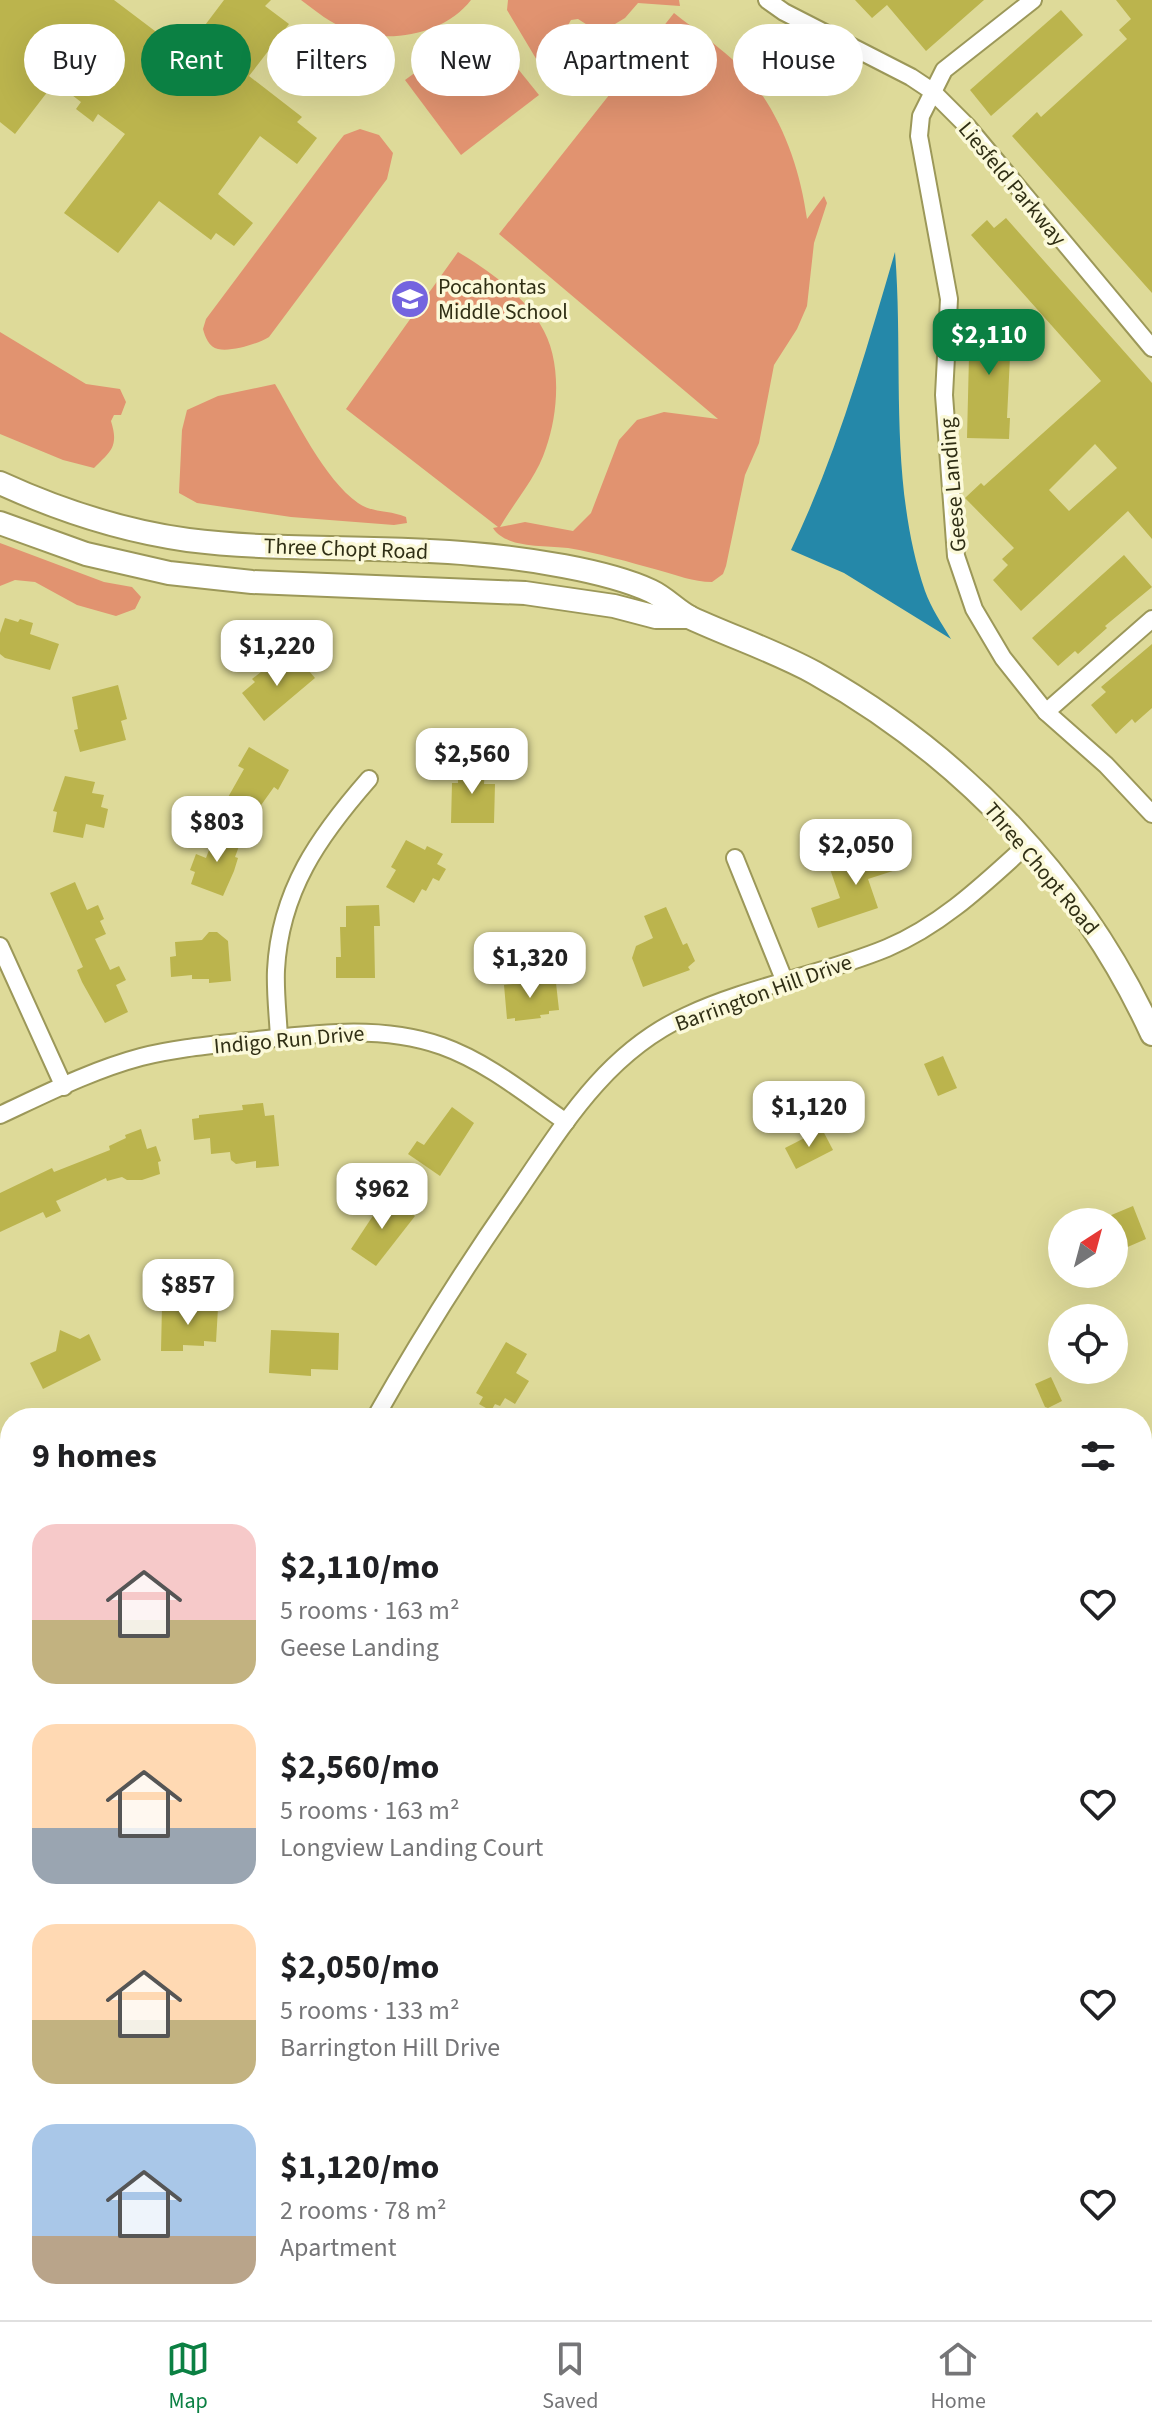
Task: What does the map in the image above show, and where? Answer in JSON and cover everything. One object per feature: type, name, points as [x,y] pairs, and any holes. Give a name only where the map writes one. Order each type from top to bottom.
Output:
[{"type":"main road","name":"Three Chopt Road","points":[[0,483],[104,521],[185,539],[269,546],[473,554],[553,565],[652,592],[689,617],[813,672],[927,748],[980,795],[1028,844],[1102,940],[1152,1034]]},
{"type":"main road","name":"Three Chopt Road","points":[[0,523],[86,554],[169,573],[252,582],[525,593],[614,606],[656,617],[689,617]]},
{"type":"street","name":"Liesfeld Parkway","points":[[767,0],[932,91],[967,126],[1152,348]]},
{"type":"street","points":[[932,91],[944,70],[1033,0]]},
{"type":"street","name":"Geese Landing","points":[[932,91],[921,116],[919,136],[949,299],[944,395],[956,556],[974,609],[1003,658],[1046,712],[1106,765],[1152,814]]},
{"type":"street","points":[[1046,712],[1152,619]]},
{"type":"street","points":[[279,1038],[276,970],[282,930],[294,888],[330,823],[369,779]]},
{"type":"street","name":"Barrington Hill Drive","points":[[381,1408],[425,1330],[566,1122],[605,1072],[633,1047],[685,1016],[888,948],[941,919],[1028,844]]},
{"type":"street","points":[[735,858],[785,982]]},
{"type":"street","points":[[0,946],[64,1087]]},
{"type":"street","name":"Indigo Run Drive","points":[[0,1115],[140,1057],[183,1048],[369,1032],[413,1037],[463,1054],[566,1122]]},
{"type":"shaded area","points":[[301,0],[471,0],[460,12],[440,24],[411,24],[411,34],[398,36],[395,36],[395,24],[337,24]]},
{"type":"shaded area","points":[[508,0],[679,0],[680,6],[638,3],[615,24],[586,24],[578,19],[571,20],[569,24],[536,24],[536,59],[520,32],[520,24],[515,24],[507,10]]},
{"type":"shaded area","points":[[674,13],[689,24],[665,24]]},
{"type":"shaded area","points":[[717,46],[733,60],[733,96],[763,96],[791,154],[807,219],[824,196],[827,203],[814,243],[807,306],[797,329],[774,365],[759,443],[745,475],[726,566],[723,574],[712,582],[692,580],[579,550],[507,540],[493,528],[498,527],[346,409],[458,252],[481,266],[523,302],[547,338],[555,368],[556,401],[546,448],[531,479],[500,527],[525,522],[573,531],[591,513],[619,440],[637,420],[664,412],[718,419],[499,234],[608,96],[717,96]]},
{"type":"shaded area","points":[[520,71],[538,96],[461,155],[417,96],[520,96]]},
{"type":"shaded area","points":[[360,129],[379,135],[393,153],[387,179],[269,337],[237,348],[223,350],[212,346],[203,329],[206,319],[344,135]]},
{"type":"shaded area","points":[[0,332],[86,384],[120,389],[126,402],[121,415],[114,415],[111,421],[114,443],[94,468],[63,460],[0,434]]},
{"type":"shaded area","points":[[275,384],[312,448],[346,492],[363,506],[406,517],[407,523],[394,525],[291,517],[197,503],[179,493],[182,430],[187,410],[218,396]]},
{"type":"shaded area","points":[[0,543],[104,582],[132,587],[141,597],[135,609],[116,616],[77,605],[35,582],[15,580],[0,586]]},
{"type":"water","points":[[895,252],[906,508],[913,550],[925,591],[951,639],[844,573],[791,550],[836,440]]},
{"type":"building","points":[[0,0],[114,0],[146,24],[141,24],[141,96],[251,96],[251,78],[267,90],[267,96],[275,96],[302,117],[297,122],[317,138],[297,164],[260,136],[218,194],[253,223],[234,246],[216,233],[211,240],[159,201],[118,253],[64,213],[125,134],[98,114],[93,122],[76,109],[81,102],[73,96],[125,96],[125,24],[24,24],[24,96],[44,96],[15,134],[0,122]]},
{"type":"building","points":[[224,0],[271,0],[265,6],[289,24],[267,24],[267,53],[251,73],[251,24],[206,24]]},
{"type":"building","points":[[855,0],[984,0],[926,51],[887,5],[872,18]]},
{"type":"building","points":[[1116,0],[1152,0],[1152,293],[1012,136],[1037,112],[1041,117],[1127,39],[1119,30],[1131,19]]},
{"type":"building","points":[[1061,10],[1083,35],[991,116],[970,90]]},
{"type":"building","points":[[1006,218],[1152,383],[1152,539],[1128,511],[1021,611],[993,580],[1008,565],[1002,559],[1014,548],[965,498],[981,483],[984,486],[1101,381],[971,235],[987,220],[994,228]],"holes":[[[1095,444],[1117,468],[1069,511],[1049,490]]]},
{"type":"building","points":[[970,315],[1012,316],[1007,418],[1010,418],[1009,439],[967,438]]},
{"type":"building","points":[[1124,555],[1152,587],[1105,626],[1107,628],[1078,654],[1075,651],[1058,666],[1032,638]]},
{"type":"building","points":[[5,618],[33,623],[30,634],[59,644],[50,670],[0,654],[0,633]]},
{"type":"building","points":[[1152,644],[1152,708],[1135,723],[1132,719],[1116,734],[1091,705],[1106,692],[1101,687]]},
{"type":"building","points":[[298,658],[315,678],[264,721],[242,693],[255,682],[252,679],[271,664],[279,674]]},
{"type":"building","points":[[118,685],[127,719],[121,721],[126,740],[80,752],[74,730],[78,729],[72,697]]},
{"type":"building","points":[[249,747],[289,770],[278,790],[274,787],[254,815],[227,799],[244,769],[238,766]]},
{"type":"building","points":[[458,762],[485,763],[484,784],[495,784],[494,823],[451,823],[452,783],[458,783]]},
{"type":"building","points":[[65,776],[95,782],[92,793],[104,795],[101,807],[108,809],[104,828],[86,824],[83,838],[53,832],[57,812],[53,811]]},
{"type":"building","points":[[217,829],[242,838],[234,871],[223,896],[191,884],[195,872],[190,870],[196,854],[206,858]]},
{"type":"building","points":[[406,840],[425,850],[427,846],[443,854],[437,864],[446,869],[439,881],[433,878],[426,891],[422,889],[414,903],[386,887],[396,870],[391,867]]},
{"type":"building","points":[[895,847],[902,868],[868,879],[878,908],[818,928],[811,908],[840,898],[830,869]]},
{"type":"building","points":[[75,882],[87,910],[98,905],[106,934],[95,939],[110,970],[119,966],[126,980],[116,985],[128,1012],[105,1023],[82,982],[77,970],[83,967],[50,893]]},
{"type":"building","points":[[379,905],[380,926],[374,926],[375,978],[336,978],[336,957],[341,957],[340,927],[346,927],[346,906]]},
{"type":"building","points":[[666,907],[683,945],[687,943],[695,961],[688,967],[690,970],[643,987],[632,958],[636,946],[653,938],[644,916]]},
{"type":"building","points":[[209,932],[217,932],[228,941],[231,981],[209,983],[209,979],[192,979],[192,975],[171,977],[170,957],[176,956],[175,942],[202,940]]},
{"type":"building","points":[[541,981],[542,984],[556,983],[559,1010],[540,1015],[541,1018],[507,1019],[504,985]]},
{"type":"building","points":[[943,1056],[957,1088],[938,1096],[924,1064]]},
{"type":"building","points":[[263,1103],[265,1116],[274,1115],[279,1166],[256,1168],[256,1161],[236,1164],[231,1160],[230,1152],[211,1154],[210,1138],[194,1140],[192,1119],[199,1118],[199,1115],[243,1110],[242,1105]]},
{"type":"building","points":[[452,1107],[474,1123],[440,1176],[408,1154],[417,1141],[424,1145]]},
{"type":"building","points":[[141,1129],[147,1149],[156,1146],[161,1161],[158,1162],[160,1174],[142,1180],[122,1177],[107,1181],[106,1178],[56,1201],[61,1211],[46,1218],[43,1212],[0,1232],[0,1193],[52,1168],[54,1172],[110,1150],[109,1146],[126,1138],[125,1135]]},
{"type":"building","points":[[822,1129],[833,1150],[796,1169],[785,1148]]},
{"type":"building","points":[[386,1196],[415,1216],[376,1266],[351,1249]]},
{"type":"building","points":[[1133,1206],[1146,1239],[1128,1247],[1128,1208]]},
{"type":"building","points":[[162,1306],[218,1308],[216,1342],[204,1341],[204,1346],[183,1345],[183,1351],[161,1351]]},
{"type":"building","points":[[60,1330],[80,1339],[89,1334],[101,1360],[43,1389],[30,1363],[56,1351]]},
{"type":"building","points":[[271,1330],[339,1333],[338,1370],[311,1369],[311,1376],[269,1373]]},
{"type":"building","points":[[506,1342],[527,1354],[516,1373],[529,1381],[515,1404],[505,1398],[500,1406],[495,1404],[493,1408],[486,1408],[479,1404],[483,1397],[476,1393]]},
{"type":"building","points":[[1048,1378],[1048,1384],[1054,1384],[1062,1401],[1045,1407],[1035,1384]]},
{"type":"place","name":"Pocahontas Middle School","points":[[410,299]]}]
